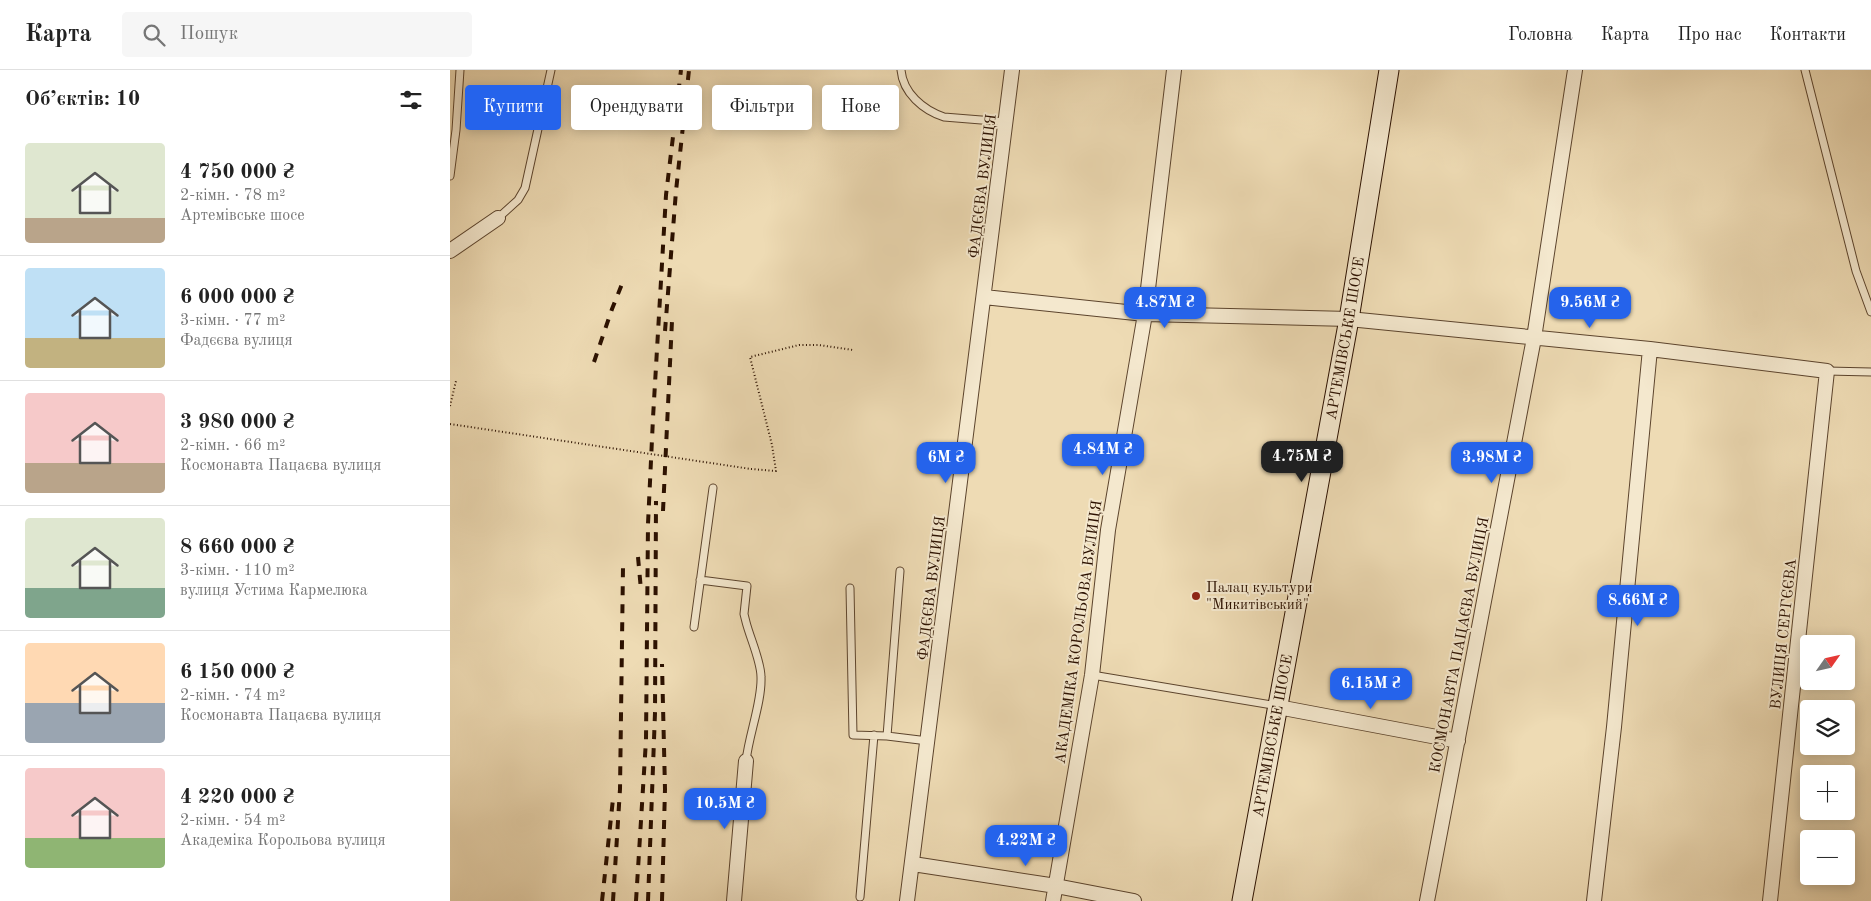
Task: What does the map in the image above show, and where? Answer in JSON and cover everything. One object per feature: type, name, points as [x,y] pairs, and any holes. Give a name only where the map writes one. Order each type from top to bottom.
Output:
[{"type":"main road","name":"АРТЕМІВСЬКЕ ШОСЕ","points":[[1242,901],[1349,319],[1389,70]]},
{"type":"street","name":"ФАДЄЄВА ВУЛИЦЯ","points":[[907,901],[1012,70]]},
{"type":"street","name":"АКАДЕМІКА КОРОЛЬОВА ВУЛИЦЯ","points":[[1053,901],[1092,675],[1108,530],[1145,314],[1174,70]]},
{"type":"street","name":"КОСМОНАВТА ПАЦАЄВА ВУЛИЦЯ","points":[[1428,901],[1534,338],[1575,70]]},
{"type":"street","points":[[450,251],[498,218]]},
{"type":"street","points":[[984,297],[1145,314],[1349,319],[1650,349],[1828,371]]},
{"type":"street","points":[[1594,901],[1614,727],[1650,349]]},
{"type":"street","name":"ВУЛИЦЯ СЕРГЄЄВА","points":[[1770,901],[1828,371]]},
{"type":"street","points":[[1278,706],[1458,741]]},
{"type":"street","points":[[734,901],[746,761]]},
{"type":"street","points":[[913,864],[1056,886],[1134,901]]},
{"type":"lane","points":[[450,176],[456,130],[460,70]]},
{"type":"lane","points":[[498,218],[518,200],[525,188],[551,70]]},
{"type":"lane","points":[[901,70],[902,80],[908,92],[927,110],[935,114],[944,117],[1006,122]]},
{"type":"lane","points":[[1805,70],[1856,271],[1871,312]]},
{"type":"lane","points":[[1828,371],[1871,372]]},
{"type":"lane","points":[[694,627],[713,488]]},
{"type":"lane","points":[[887,736],[900,571]]},
{"type":"lane","points":[[700,580],[747,586],[744,614],[761,677],[759,702],[748,743],[746,761]]},
{"type":"lane","points":[[850,588],[854,735],[887,736],[928,741]]},
{"type":"lane","points":[[1092,675],[1278,706]]},
{"type":"lane","points":[[860,897],[874,735]]},
{"type":"path","points":[[450,424],[751,469],[776,471],[772,445],[750,356],[799,345],[819,345],[853,350]]},
{"type":"path","points":[[450,406],[456,381]]},
{"type":"railway","points":[[636,901],[646,740],[648,524],[653,418],[666,195],[681,70]]},
{"type":"railway","points":[[665,331],[676,191],[689,70]]},
{"type":"railway","points":[[594,362],[622,284]]},
{"type":"railway","points":[[663,511],[672,321]]},
{"type":"railway","points":[[648,901],[655,713],[656,501]]},
{"type":"railway","points":[[638,557],[641,590]]},
{"type":"railway","points":[[613,901],[620,789],[623,567]]},
{"type":"railway","points":[[662,664],[665,789],[662,901]]},
{"type":"railway","points":[[602,901],[613,799]]},
{"type":"place","name":"Палац культури \"Микитівський\"","points":[[1196,596]]}]
